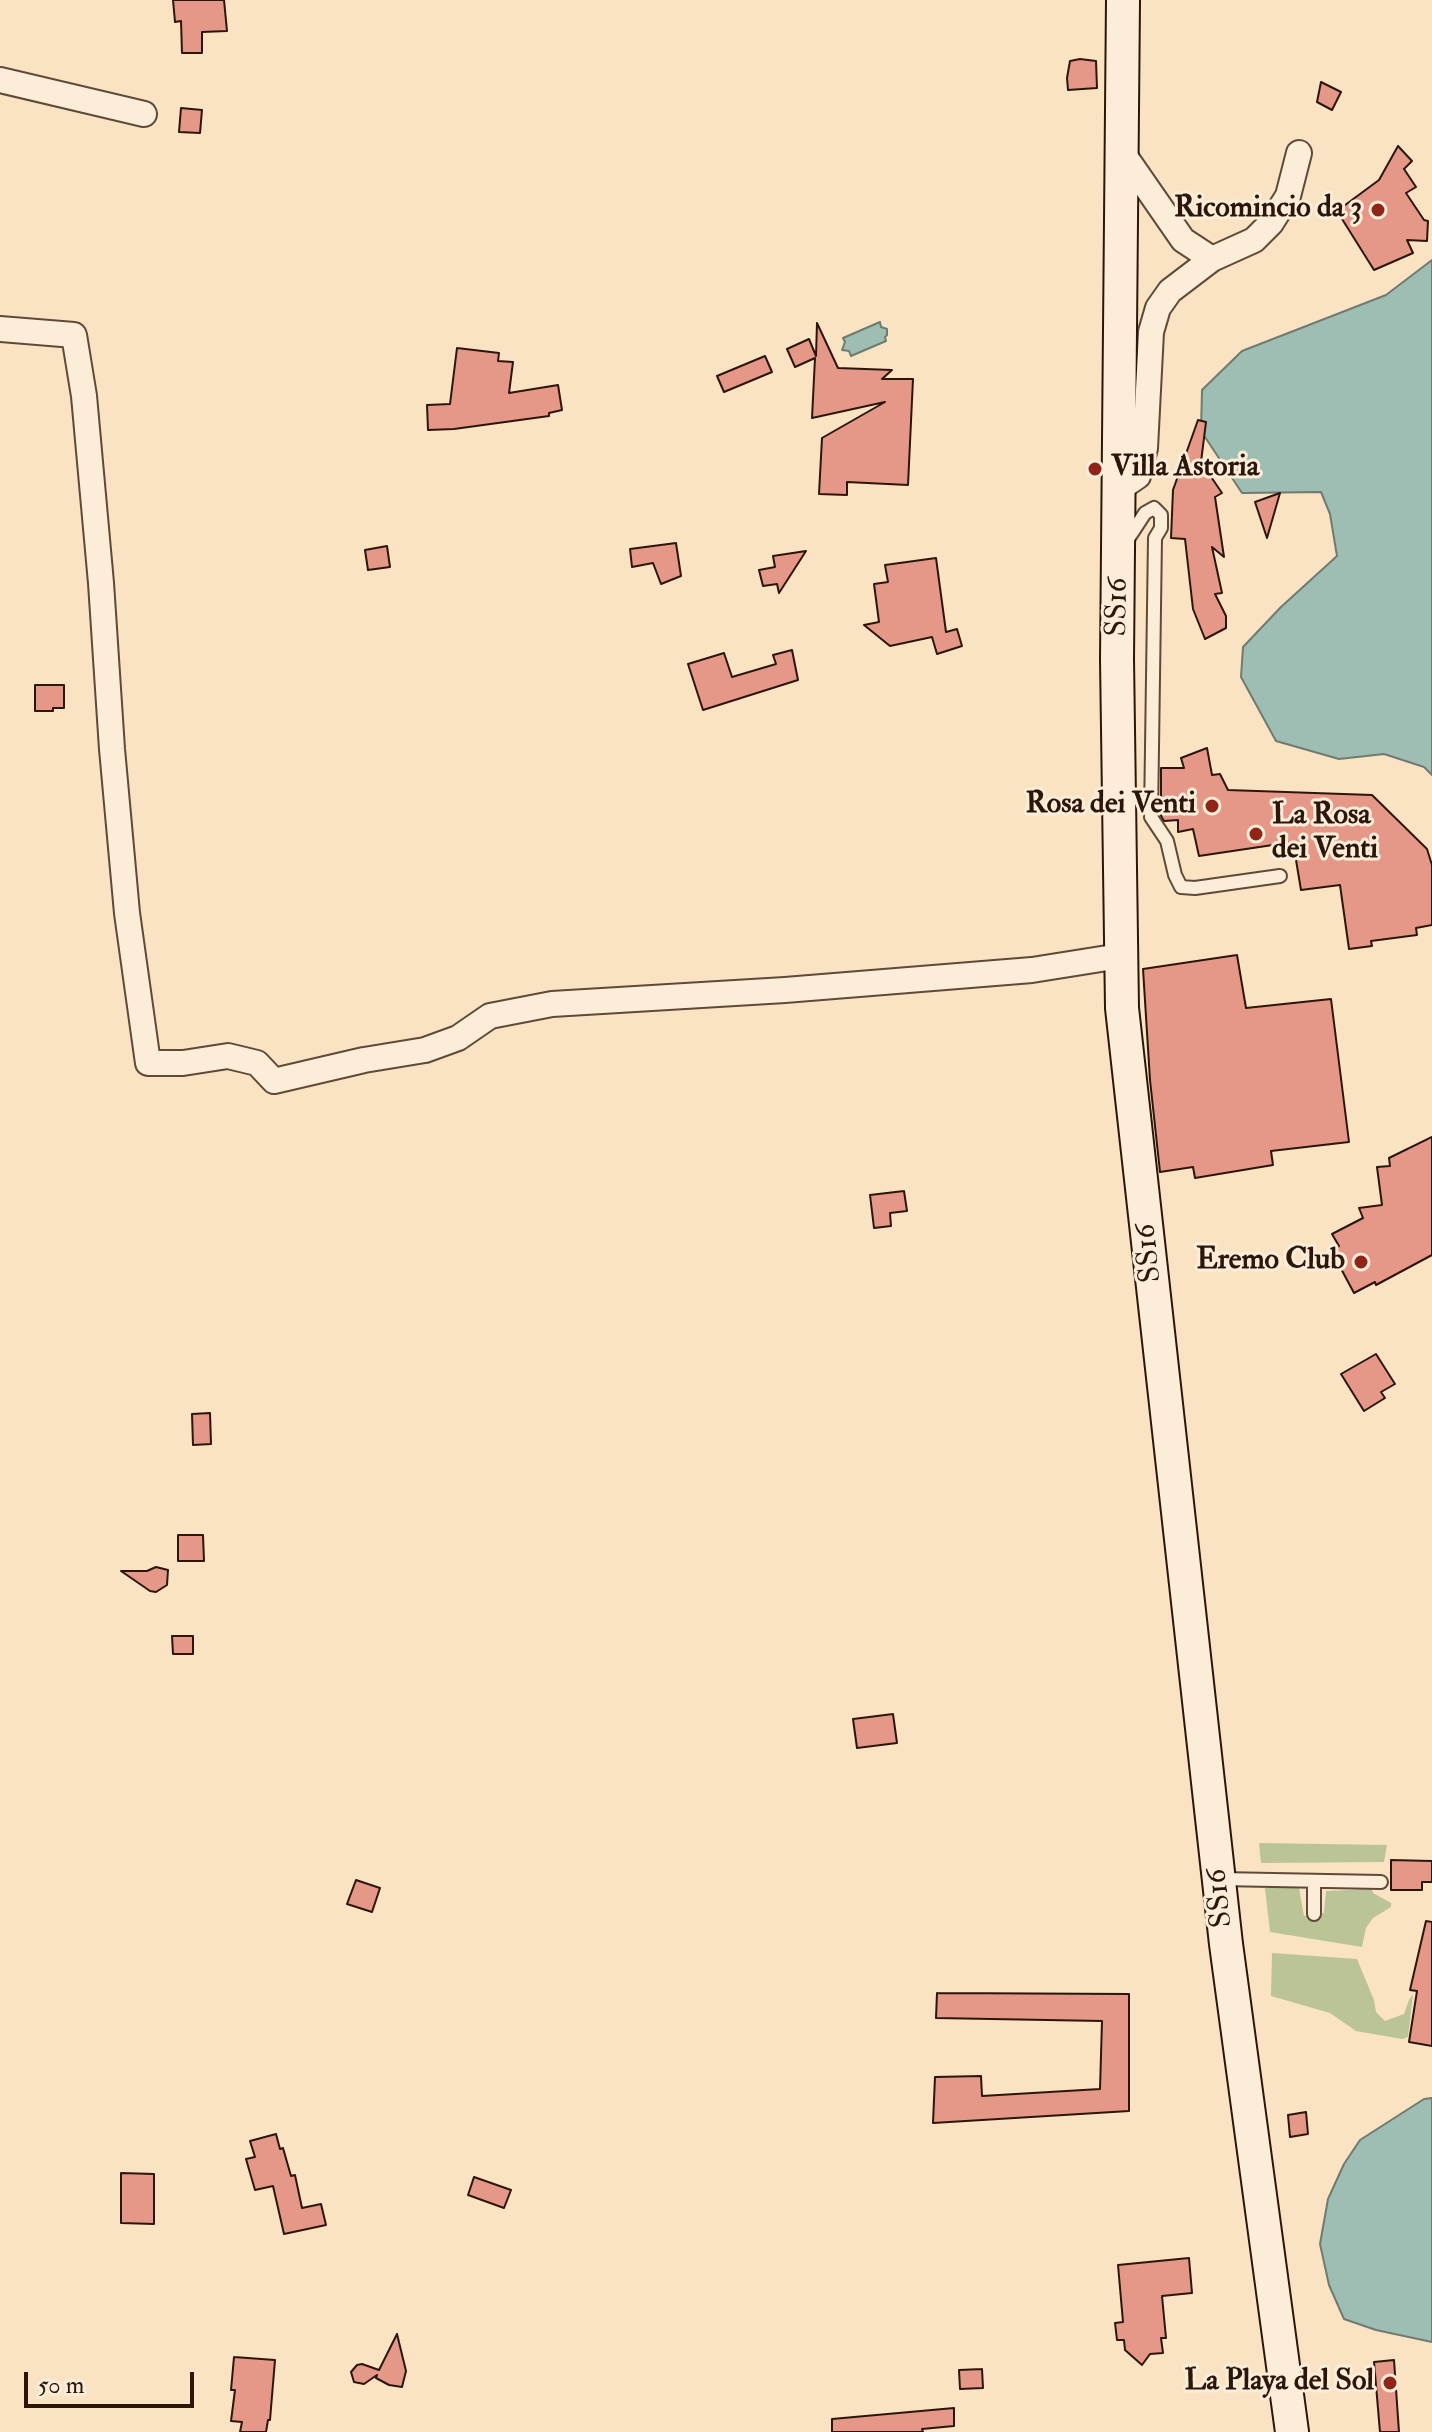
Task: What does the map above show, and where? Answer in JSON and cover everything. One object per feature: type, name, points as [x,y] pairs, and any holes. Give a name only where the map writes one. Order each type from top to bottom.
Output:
[{"type":"main road","name":"SS16","points":[[1123,0],[1117,659],[1122,1008],[1219,1879],[1292,2432]]},
{"type":"street","points":[[0,80],[144,114]]},
{"type":"street","points":[[1122,152],[1183,240],[1212,259]]},
{"type":"street","points":[[1119,489],[1138,476],[1145,448],[1151,332],[1158,308],[1170,291],[1212,259],[1254,240],[1271,223],[1288,196],[1299,153]]},
{"type":"street","points":[[0,329],[74,335],[84,396],[127,913],[148,1063],[183,1063],[228,1056],[257,1063],[274,1081],[364,1060],[425,1050],[458,1038],[490,1016],[552,1004],[785,990],[1032,970],[1120,956]]},
{"type":"lane","points":[[1120,551],[1145,513],[1154,508],[1161,515],[1161,528],[1155,538],[1151,817],[1167,841],[1175,875],[1181,887],[1195,888],[1280,876]]},
{"type":"lane","points":[[1219,1879],[1381,1882]]},
{"type":"lane","points":[[1314,1882],[1314,1914]]},
{"type":"green space","points":[[1259,1843],[1387,1845],[1384,1862],[1261,1863]]},
{"type":"green space","points":[[1265,1888],[1299,1888],[1304,1916],[1324,1913],[1326,1891],[1372,1889],[1373,1893],[1391,1903],[1391,1907],[1373,1918],[1366,1928],[1362,1947],[1270,1932]]},
{"type":"green space","points":[[1272,1953],[1357,1959],[1376,2012],[1385,2021],[1404,2014],[1413,1994],[1408,2037],[1402,2039],[1356,2031],[1330,2013],[1271,1996]]},
{"type":"water","points":[[1432,260],[1432,775],[1424,767],[1384,754],[1339,759],[1276,741],[1241,677],[1243,647],[1337,556],[1330,514],[1321,492],[1242,493],[1201,431],[1202,390],[1242,351],[1386,295]]},
{"type":"water","points":[[880,322],[881,327],[887,329],[886,341],[851,356],[849,351],[842,350],[843,338]]},
{"type":"water","points":[[1432,2098],[1432,2342],[1376,2330],[1344,2319],[1329,2285],[1320,2244],[1328,2199],[1344,2164],[1360,2140],[1424,2099]]},
{"type":"building","points":[[173,0],[224,0],[227,31],[202,32],[202,53],[182,53],[181,21],[175,22]]},
{"type":"building","points":[[1070,61],[1096,61],[1097,88],[1068,90]]},
{"type":"building","points":[[1321,82],[1341,92],[1332,110],[1317,102]]},
{"type":"building","points":[[181,108],[202,110],[200,133],[179,132]]},
{"type":"building","points":[[1398,146],[1412,161],[1404,169],[1416,187],[1406,193],[1424,220],[1428,221],[1427,241],[1407,240],[1413,253],[1374,270],[1337,211],[1379,180]]},
{"type":"building","points":[[817,323],[838,368],[892,370],[882,379],[913,379],[908,485],[847,482],[847,495],[819,494],[822,438],[885,402],[812,418],[815,358],[795,367],[787,349],[809,339],[816,356]]},
{"type":"building","points":[[457,348],[499,353],[498,361],[513,362],[509,393],[558,385],[562,410],[549,413],[549,416],[428,430],[427,405],[450,404]]},
{"type":"building","points":[[765,356],[772,372],[724,392],[717,376]]},
{"type":"building","points":[[1198,420],[1206,422],[1201,462],[1222,493],[1215,497],[1224,557],[1212,547],[1222,593],[1215,594],[1226,616],[1226,628],[1205,639],[1193,609],[1185,539],[1171,538],[1173,490]]},
{"type":"building","points":[[1280,493],[1267,538],[1255,502]]},
{"type":"building","points":[[676,543],[681,576],[661,584],[653,563],[632,567],[630,549]]},
{"type":"building","points":[[387,546],[390,567],[368,570],[365,550]]},
{"type":"building","points":[[806,551],[779,593],[777,584],[763,586],[759,570],[775,567],[773,556]]},
{"type":"building","points":[[936,558],[946,632],[957,629],[962,646],[937,654],[932,637],[890,646],[864,625],[879,622],[874,584],[888,582],[885,565]]},
{"type":"building","points":[[792,650],[798,680],[703,710],[688,664],[724,653],[732,677],[776,664],[773,655]]},
{"type":"building","points":[[35,685],[64,685],[64,708],[35,711]]},
{"type":"building","points":[[1207,748],[1212,775],[1220,774],[1228,790],[1372,795],[1427,849],[1432,865],[1432,925],[1416,928],[1417,935],[1371,941],[1372,946],[1349,949],[1340,885],[1301,890],[1293,842],[1199,856],[1193,829],[1178,832],[1178,820],[1164,821],[1161,816],[1161,768],[1184,768],[1181,758]]},
{"type":"building","points":[[1237,955],[1246,1008],[1331,999],[1349,1142],[1271,1151],[1273,1165],[1195,1178],[1193,1167],[1160,1172],[1143,969]]},
{"type":"building","points":[[1432,1137],[1432,1255],[1376,1285],[1375,1282],[1354,1293],[1331,1250],[1339,1246],[1332,1234],[1363,1218],[1359,1208],[1382,1205],[1377,1167],[1390,1166],[1389,1158]]},
{"type":"building","points":[[904,1191],[907,1211],[890,1213],[891,1226],[874,1228],[870,1195]]},
{"type":"building","points":[[1376,1354],[1395,1384],[1381,1392],[1385,1398],[1364,1411],[1341,1374]]},
{"type":"building","points":[[210,1413],[211,1444],[193,1445],[192,1414]]},
{"type":"building","points":[[178,1535],[203,1535],[204,1561],[178,1561]]},
{"type":"building","points":[[156,1567],[168,1570],[167,1585],[156,1592],[121,1571],[147,1571]]},
{"type":"building","points":[[172,1636],[193,1636],[193,1654],[173,1654]]},
{"type":"building","points":[[893,1714],[897,1743],[857,1748],[853,1719]]},
{"type":"building","points":[[1391,1860],[1432,1861],[1432,1882],[1422,1882],[1422,1890],[1391,1890]]},
{"type":"building","points":[[356,1880],[380,1888],[372,1912],[347,1904]]},
{"type":"building","points":[[1426,1921],[1432,1922],[1432,2046],[1409,2042],[1417,1991],[1410,1990]]},
{"type":"building","points":[[937,1993],[1129,1994],[1129,2111],[933,2123],[935,2077],[981,2076],[982,2096],[1100,2089],[1102,2021],[936,2018]]},
{"type":"building","points":[[1306,2112],[1308,2134],[1290,2137],[1288,2115]]},
{"type":"building","points":[[276,2134],[291,2176],[295,2175],[302,2208],[321,2204],[326,2225],[284,2234],[273,2186],[255,2190],[246,2159],[255,2157],[250,2141]]},
{"type":"building","points":[[121,2173],[154,2174],[154,2224],[121,2223]]},
{"type":"building","points":[[474,2177],[511,2190],[504,2208],[468,2195]]},
{"type":"building","points":[[1189,2258],[1192,2293],[1162,2296],[1166,2338],[1161,2338],[1163,2353],[1150,2354],[1142,2365],[1125,2350],[1124,2340],[1117,2340],[1115,2323],[1123,2322],[1118,2265]]},
{"type":"building","points":[[397,2334],[406,2371],[402,2387],[389,2385],[376,2378],[377,2375],[364,2384],[354,2382],[351,2372],[357,2365],[379,2370]]},
{"type":"building","points":[[234,2357],[275,2360],[270,2420],[266,2432],[240,2432],[242,2422],[231,2421],[235,2390],[231,2390]]},
{"type":"building","points":[[1394,2360],[1399,2432],[1380,2432],[1374,2362]]},
{"type":"building","points":[[982,2369],[983,2388],[960,2389],[959,2370]]},
{"type":"building","points":[[954,2408],[954,2426],[922,2429],[923,2432],[832,2432],[832,2419]]},
{"type":"place","name":"Ricomincio da 3","points":[[1378,210]]},
{"type":"place","name":"Villa Astoria","points":[[1095,469]]},
{"type":"place","name":"Rosa dei Venti","points":[[1212,806]]},
{"type":"place","name":"La Rosa dei Venti","points":[[1256,834]]},
{"type":"place","name":"Eremo Club","points":[[1361,1262]]},
{"type":"place","name":"La Playa del Sol","points":[[1390,2383]]}]
